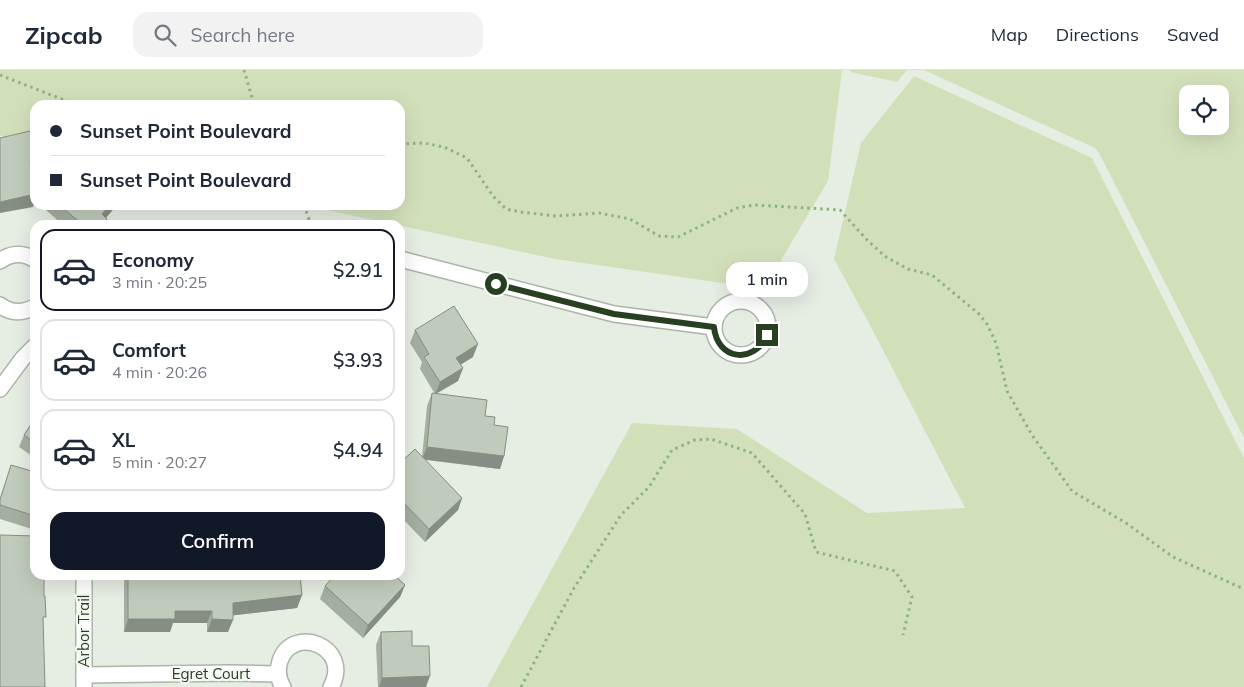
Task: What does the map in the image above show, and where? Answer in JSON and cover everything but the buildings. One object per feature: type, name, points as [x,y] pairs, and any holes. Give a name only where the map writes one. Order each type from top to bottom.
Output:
[{"type":"street","points":[[0,261],[13,254],[21,254],[30,258]]},
{"type":"street","points":[[405,260],[614,314],[714,327]]},
{"type":"street","points":[[0,306],[11,311],[20,312],[30,309]]},
{"type":"street","points":[[0,389],[30,351]]},
{"type":"street","name":"Arbor Trail","points":[[84,580],[84,681]]},
{"type":"street","name":"Egret Court","points":[[84,681],[230,673],[281,681],[278,666],[281,657],[286,650],[301,642],[318,644],[332,655],[336,672],[331,687]]},
{"type":"path","points":[[244,70],[253,100]]},
{"type":"path","points":[[0,75],[64,100]]},
{"type":"path","points":[[405,144],[424,143],[444,147],[467,158],[493,196],[506,209],[556,216],[599,212],[630,218],[659,236],[678,237],[737,208],[754,204],[840,210],[886,257],[908,269],[932,275],[979,314],[987,324],[996,343],[1007,391],[1032,435],[1072,491],[1126,524],[1173,558],[1244,589]]},
{"type":"path","points":[[521,687],[574,588],[622,515],[649,487],[672,450],[696,440],[711,439],[752,453],[805,514],[816,552],[895,571],[912,597],[903,635]]},
{"type":"green space","points":[[0,70],[842,70],[828,181],[764,289],[555,259],[405,227],[405,220],[374,220],[327,210],[405,210],[405,100],[30,100],[30,143],[0,136]]},
{"type":"green space","points":[[851,70],[907,70],[897,82],[850,72]]},
{"type":"green space","points":[[924,70],[1244,70],[1244,438],[1095,148]]},
{"type":"green space","points":[[914,76],[1092,158],[1244,458],[1244,687],[487,687],[632,423],[737,429],[867,513],[965,508],[834,259],[861,143]]},
{"type":"route","points":[[496,284],[614,314],[714,327],[719,343],[724,350],[732,354],[750,354],[764,343],[767,335]]}]
